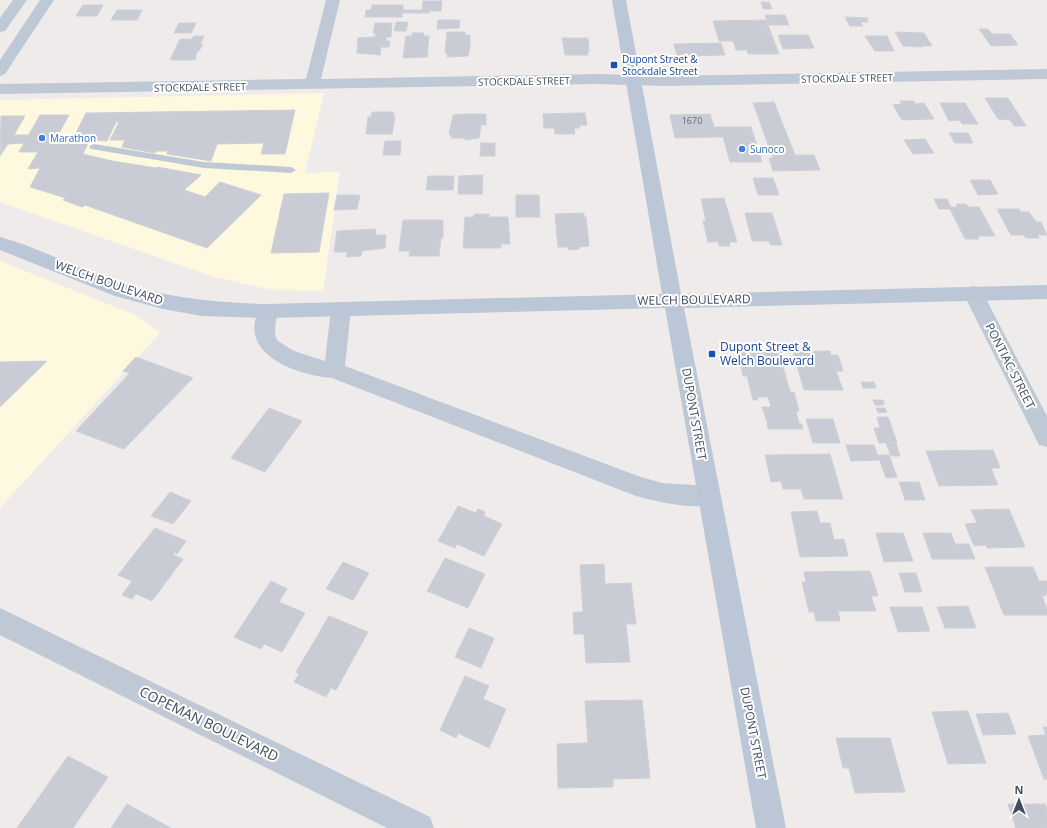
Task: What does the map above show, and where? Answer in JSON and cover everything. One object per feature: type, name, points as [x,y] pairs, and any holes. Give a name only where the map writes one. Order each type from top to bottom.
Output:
[{"type":"main road","name":"DUPONT STREET","points":[[619,0],[673,301],[771,828]]},
{"type":"main road","name":"WELCH BOULEVARD","points":[[0,243],[110,286],[164,303],[209,309],[268,311],[1047,292]]},
{"type":"street","points":[[0,28],[20,0]]},
{"type":"street","points":[[0,71],[48,0]]},
{"type":"street","points":[[312,85],[333,0]]},
{"type":"street","name":"STOCKDALE STREET","points":[[0,89],[634,80],[664,81],[1047,74]]},
{"type":"street","name":"PONTIAC STREET","points":[[973,293],[1047,438]]},
{"type":"street","points":[[334,370],[341,309]]},
{"type":"street","points":[[268,311],[265,333],[266,340],[270,346],[305,363],[323,369],[334,370],[636,486],[662,493],[709,496]]},
{"type":"street","name":"COPEMAN BOULEVARD","points":[[0,621],[418,828]]},
{"type":"lane","points":[[94,147],[204,165],[291,170]]},
{"type":"shaded area","points":[[324,93],[305,173],[340,172],[323,291],[273,290],[214,277],[0,202],[0,100]]},
{"type":"shaded area","points":[[0,261],[138,316],[160,333],[0,508]]},
{"type":"building","points":[[423,1],[442,1],[441,11],[429,11],[429,13],[402,13],[402,17],[365,17],[366,10],[371,10],[372,5],[403,5],[403,10],[422,10]]},
{"type":"building","points":[[761,2],[769,2],[772,9],[763,9]]},
{"type":"building","points":[[83,5],[103,5],[97,16],[76,16]]},
{"type":"building","points":[[117,10],[142,10],[137,20],[111,20]]},
{"type":"building","points":[[765,15],[785,15],[789,25],[769,25]]},
{"type":"building","points":[[845,17],[867,18],[868,22],[860,22],[863,26],[850,26]]},
{"type":"building","points":[[438,20],[460,20],[459,28],[437,29]]},
{"type":"building","points":[[766,20],[779,54],[748,54],[747,50],[736,50],[733,41],[719,41],[713,21]]},
{"type":"building","points":[[396,22],[408,22],[406,31],[394,31]]},
{"type":"building","points":[[179,23],[196,23],[191,33],[174,33]]},
{"type":"building","points":[[375,23],[392,23],[391,37],[386,37],[386,41],[390,41],[389,47],[381,47],[380,55],[357,53],[358,38],[375,37],[376,33],[373,33]]},
{"type":"building","points":[[979,29],[988,29],[992,34],[1010,34],[1018,45],[991,46]]},
{"type":"building","points":[[447,32],[465,32],[465,35],[470,35],[468,56],[447,57],[447,53],[445,53]]},
{"type":"building","points":[[895,32],[924,33],[932,46],[903,46]]},
{"type":"building","points":[[412,33],[424,33],[423,36],[429,36],[427,57],[403,58],[406,36],[412,36]]},
{"type":"building","points":[[778,35],[808,35],[814,48],[783,49]]},
{"type":"building","points":[[194,36],[204,36],[200,44],[203,44],[199,51],[197,51],[195,60],[170,60],[180,39],[192,39]]},
{"type":"building","points":[[865,36],[887,36],[894,51],[875,51]]},
{"type":"building","points":[[562,38],[588,38],[588,55],[565,55]]},
{"type":"building","points":[[721,43],[725,55],[677,56],[674,44]]},
{"type":"building","points":[[985,98],[1008,98],[1026,126],[1014,126],[1010,120],[998,119]]},
{"type":"building","points":[[900,101],[914,101],[915,104],[924,103],[934,119],[902,120],[893,105],[902,104]]},
{"type":"building","points":[[774,102],[795,155],[814,155],[820,170],[773,171],[769,158],[773,158],[753,103]]},
{"type":"building","points":[[940,103],[965,103],[978,124],[962,124],[960,120],[949,121]]},
{"type":"building","points":[[295,110],[285,154],[261,154],[264,143],[217,144],[211,161],[167,154],[168,151],[157,151],[155,153],[122,147],[125,140],[110,140],[119,122],[116,122],[107,141],[73,139],[86,113]]},
{"type":"building","points":[[372,112],[394,112],[393,117],[395,117],[392,134],[366,134],[368,117],[371,117]]},
{"type":"building","points":[[585,113],[587,125],[580,125],[580,128],[574,128],[575,134],[555,134],[554,128],[544,128],[543,114]]},
{"type":"building","points":[[486,114],[486,125],[481,125],[479,138],[465,140],[465,138],[451,138],[452,135],[449,135],[453,115]]},
{"type":"building","name":"Sunoco","points":[[710,114],[717,137],[675,138],[670,115]]},
{"type":"building","name":"Marathon","points":[[40,115],[69,115],[40,168],[28,169],[38,152],[19,152]]},
{"type":"building","name":"Marathon","points":[[1,116],[25,116],[14,135],[29,135],[24,143],[8,144],[0,156]]},
{"type":"building","name":"Sunoco","points":[[714,127],[751,127],[762,162],[730,162],[723,137],[717,137]]},
{"type":"building","points":[[949,133],[968,133],[973,143],[955,143]]},
{"type":"building","points":[[925,139],[934,153],[913,154],[904,140]]},
{"type":"building","points":[[89,141],[83,154],[112,161],[201,175],[184,190],[205,197],[220,182],[261,195],[207,248],[85,205],[82,207],[63,200],[66,198],[30,187],[54,142]]},
{"type":"building","points":[[385,141],[401,141],[400,155],[383,155]]},
{"type":"building","points":[[481,143],[495,143],[495,156],[480,156]]},
{"type":"building","points":[[483,175],[482,194],[458,194],[459,176]]},
{"type":"building","points":[[428,176],[454,176],[453,190],[426,190]]},
{"type":"building","points":[[753,178],[773,178],[779,195],[758,195]]},
{"type":"building","points":[[970,180],[990,180],[998,194],[978,195]]},
{"type":"building","points":[[329,193],[319,252],[271,253],[284,194]]},
{"type":"building","points":[[337,195],[360,195],[357,209],[334,210]]},
{"type":"building","points":[[516,195],[539,195],[540,217],[516,217]]},
{"type":"building","points":[[724,198],[737,242],[729,242],[730,246],[719,246],[718,242],[708,242],[703,221],[706,221],[701,199]]},
{"type":"building","points":[[934,199],[947,199],[951,207],[958,207],[956,204],[966,204],[968,207],[979,207],[995,236],[978,236],[979,239],[965,239],[950,209],[939,209]]},
{"type":"building","points":[[997,209],[1019,209],[1021,212],[1029,212],[1036,222],[1041,222],[1047,235],[1037,235],[1039,238],[1026,238],[1024,235],[1011,235]]},
{"type":"building","points":[[584,213],[584,217],[586,217],[589,246],[568,250],[568,247],[558,247],[555,214]]},
{"type":"building","points":[[745,213],[772,213],[782,245],[770,245],[769,241],[752,241]]},
{"type":"building","points":[[474,214],[489,214],[489,217],[508,217],[510,244],[501,244],[501,248],[463,248],[465,217],[474,217]]},
{"type":"building","points":[[403,220],[443,220],[443,238],[441,238],[439,256],[409,256],[410,251],[399,251]]},
{"type":"building","points":[[376,229],[375,235],[386,235],[385,248],[362,251],[361,256],[346,257],[347,252],[334,252],[337,231]]},
{"type":"building","points":[[775,349],[781,349],[784,363],[782,363],[790,392],[794,392],[799,411],[796,411],[799,424],[802,424],[803,429],[768,429],[762,407],[771,407],[768,397],[757,397],[758,400],[753,400],[747,376],[743,376],[737,350],[776,351]]},
{"type":"building","points":[[830,351],[831,355],[838,355],[843,371],[836,371],[843,390],[804,390],[793,352]]},
{"type":"building","points":[[136,357],[193,378],[124,449],[76,431],[130,373],[123,371]]},
{"type":"building","points":[[47,361],[0,407],[0,362]]},
{"type":"building","points":[[861,382],[874,382],[876,388],[863,388]]},
{"type":"building","points":[[873,400],[883,400],[884,405],[875,405]]},
{"type":"building","points":[[269,408],[302,421],[265,472],[231,458]]},
{"type":"building","points":[[876,408],[885,408],[887,412],[878,413]]},
{"type":"building","points":[[877,417],[888,417],[897,442],[879,443],[874,428],[880,428]]},
{"type":"building","points":[[806,419],[833,419],[840,443],[813,443]]},
{"type":"building","points":[[886,443],[896,443],[900,456],[891,456]]},
{"type":"building","points":[[846,445],[874,445],[879,460],[851,461]]},
{"type":"building","points":[[993,450],[1000,468],[991,468],[998,485],[939,486],[926,451]]},
{"type":"building","points":[[830,454],[843,499],[804,499],[801,489],[783,489],[781,481],[771,482],[765,455]]},
{"type":"building","points":[[878,455],[889,455],[897,477],[886,478]]},
{"type":"building","points":[[899,482],[919,482],[925,500],[905,500]]},
{"type":"building","points":[[170,492],[191,501],[173,524],[151,516]]},
{"type":"building","points":[[458,506],[476,513],[478,509],[485,512],[484,516],[502,524],[484,556],[457,544],[455,548],[438,541]]},
{"type":"building","points":[[1009,509],[1025,547],[987,548],[986,545],[974,546],[965,524],[977,523],[971,510]]},
{"type":"building","points":[[817,511],[820,523],[830,523],[834,540],[844,539],[848,556],[800,557],[791,512]]},
{"type":"building","points":[[155,528],[186,541],[177,554],[175,552],[173,555],[183,559],[152,601],[136,594],[132,599],[122,595],[132,581],[118,575]]},
{"type":"building","points":[[876,533],[903,533],[913,561],[884,562]]},
{"type":"building","points":[[923,533],[951,533],[955,544],[969,544],[975,559],[932,559]]},
{"type":"building","points":[[445,558],[485,574],[468,608],[427,591]]},
{"type":"building","points":[[343,562],[369,573],[353,600],[326,589]]},
{"type":"building","points":[[604,564],[605,584],[631,583],[636,624],[626,624],[630,662],[586,663],[584,634],[574,634],[573,612],[583,612],[580,565]]},
{"type":"building","points":[[985,567],[1033,567],[1039,581],[1047,581],[1046,596],[1042,596],[1047,609],[1047,615],[1004,615]]},
{"type":"building","points":[[870,571],[878,596],[871,596],[876,611],[838,611],[840,621],[816,621],[814,612],[809,612],[802,582],[806,582],[804,572]]},
{"type":"building","points":[[899,573],[916,573],[922,592],[905,592]]},
{"type":"building","points":[[271,581],[287,589],[279,602],[305,613],[282,652],[264,644],[261,649],[234,637]]},
{"type":"building","points":[[968,606],[976,628],[945,628],[937,607]]},
{"type":"building","points":[[890,607],[922,607],[930,631],[898,632]]},
{"type":"building","points":[[329,616],[368,632],[336,690],[331,688],[326,697],[294,682],[299,674],[296,672]]},
{"type":"building","points":[[469,628],[494,638],[481,668],[455,657]]},
{"type":"building","points":[[465,676],[489,686],[483,699],[506,709],[489,748],[458,733],[456,738],[440,730]]},
{"type":"building","points":[[642,700],[650,778],[613,779],[613,787],[558,788],[557,744],[588,743],[585,701]]},
{"type":"building","points":[[968,711],[986,763],[948,764],[932,712]]},
{"type":"building","points":[[1008,713],[1016,734],[983,735],[976,714]]},
{"type":"building","points":[[1043,727],[1047,727],[1047,779],[1044,779],[1028,736],[1046,735]]},
{"type":"building","points":[[836,738],[890,738],[905,792],[855,793],[849,768],[843,768]]},
{"type":"building","points":[[68,756],[108,777],[73,828],[17,828]]},
{"type":"building","points":[[127,804],[171,828],[111,828]]},
{"type":"building","points":[[1008,804],[1045,804],[1047,809],[1047,828],[1016,828]]},
{"type":"place","name":"Dupont Street & Stockdale Street","points":[[614,65]]},
{"type":"place","name":"Marathon","points":[[42,138]]},
{"type":"place","name":"Sunoco","points":[[742,149]]},
{"type":"place","name":"Dupont Street & Welch Boulevard","points":[[712,354]]}]
